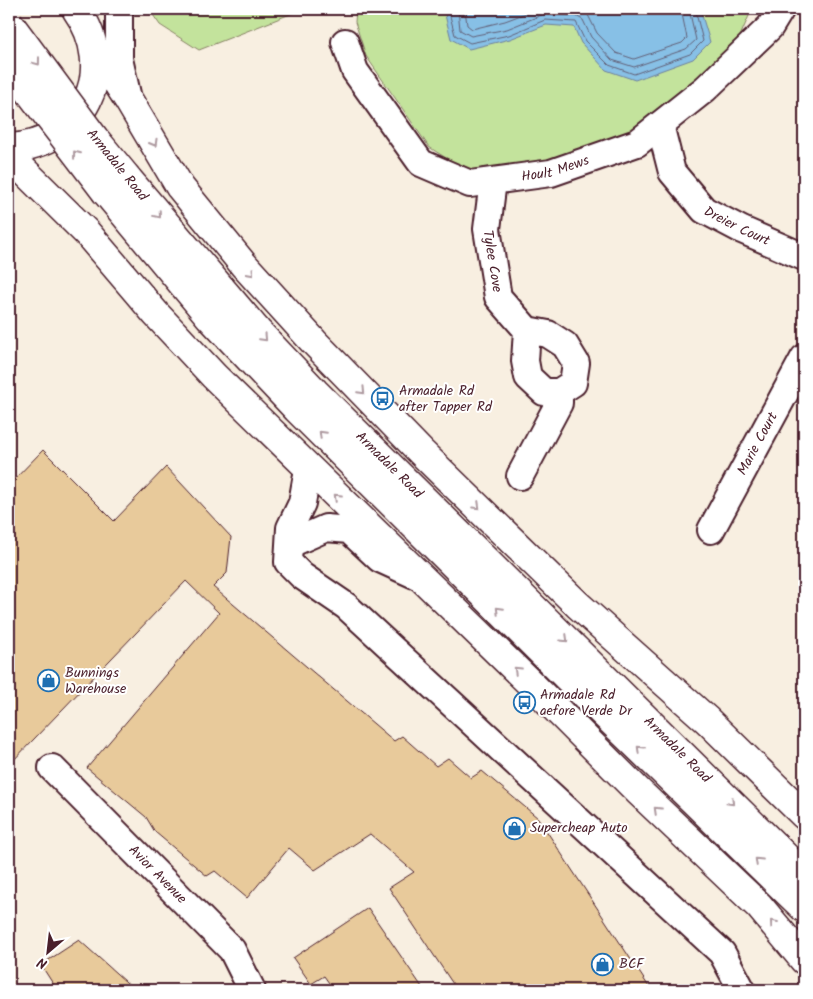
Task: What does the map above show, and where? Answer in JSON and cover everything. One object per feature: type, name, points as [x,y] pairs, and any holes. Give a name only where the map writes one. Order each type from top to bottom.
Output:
[{"type":"main road","points":[[85,14],[96,50],[129,101],[180,188],[243,264],[314,342],[421,452],[578,604],[707,720],[804,815]]},
{"type":"main road","name":"Armadale Road","points":[[9,23],[95,140],[117,185],[210,316],[298,409],[588,698],[804,908]]},
{"type":"main road","points":[[9,148],[28,147],[52,138],[72,122],[88,101],[95,76],[96,50]]},
{"type":"main road","name":"Armadale Road","points":[[9,65],[117,185],[315,392],[804,875]]},
{"type":"main road","points":[[9,156],[87,233],[156,314],[214,376],[535,688],[639,792],[759,906],[804,960]]},
{"type":"street","points":[[119,9],[119,59],[129,101]]},
{"type":"street","points":[[782,9],[792,13],[804,10]]},
{"type":"street","name":"Hoult Mews","points":[[345,42],[355,71],[421,163],[470,184],[551,173],[637,143],[713,82],[770,27],[782,9]]},
{"type":"street","name":"Dreier Court","points":[[660,125],[672,172],[704,210],[742,230],[804,257]]},
{"type":"street","name":"Tylee Cove","points":[[493,181],[487,230],[498,297],[527,330]]},
{"type":"street","points":[[527,330],[548,334],[565,344],[576,363],[573,383],[559,392],[544,392],[528,377],[525,361],[527,330]]},
{"type":"street","name":"Marie Court","points":[[711,530],[804,358]]},
{"type":"street","points":[[520,476],[559,403],[559,392]]},
{"type":"street","points":[[308,469],[302,504],[290,528],[288,562],[302,576],[346,606],[722,953],[742,990]]},
{"type":"street","points":[[290,544],[326,528],[349,530],[380,559],[421,578]]},
{"type":"street","name":"Avior Avenue","points":[[52,768],[232,950],[252,990]]},
{"type":"green space","points":[[149,9],[303,9],[199,50],[160,25]]},
{"type":"green space","points":[[356,9],[752,9],[737,43],[661,119],[591,152],[509,174],[466,171],[429,147],[366,56],[355,22]]},
{"type":"water","points":[[447,9],[700,9],[710,42],[693,59],[635,80],[606,70],[581,43],[574,27],[546,25],[510,39],[469,49],[451,39],[445,15]]},
{"type":"building","points":[[43,450],[114,521],[166,467],[231,537],[227,573],[213,587],[394,741],[402,736],[436,766],[448,758],[471,778],[482,771],[538,818],[651,990],[457,990],[389,888],[414,872],[370,834],[315,870],[289,848],[247,898],[215,871],[207,876],[155,832],[146,817],[87,768],[219,613],[186,581],[9,765],[9,485]]},
{"type":"building","points":[[368,908],[424,990],[334,990],[324,976],[311,984],[293,958]]},
{"type":"building","points":[[79,940],[135,990],[57,990],[41,965]]},
{"type":"place","name":"Armadale Rd after Tapper Rd","points":[[383,399]]},
{"type":"place","name":"Bunnings Warehouse","points":[[49,681]]},
{"type":"place","name":"Armadale Rd aefore Verde Dr","points":[[524,703]]},
{"type":"place","name":"Supercheap Auto","points":[[514,828]]},
{"type":"place","name":"BCF","points":[[603,964]]}]
